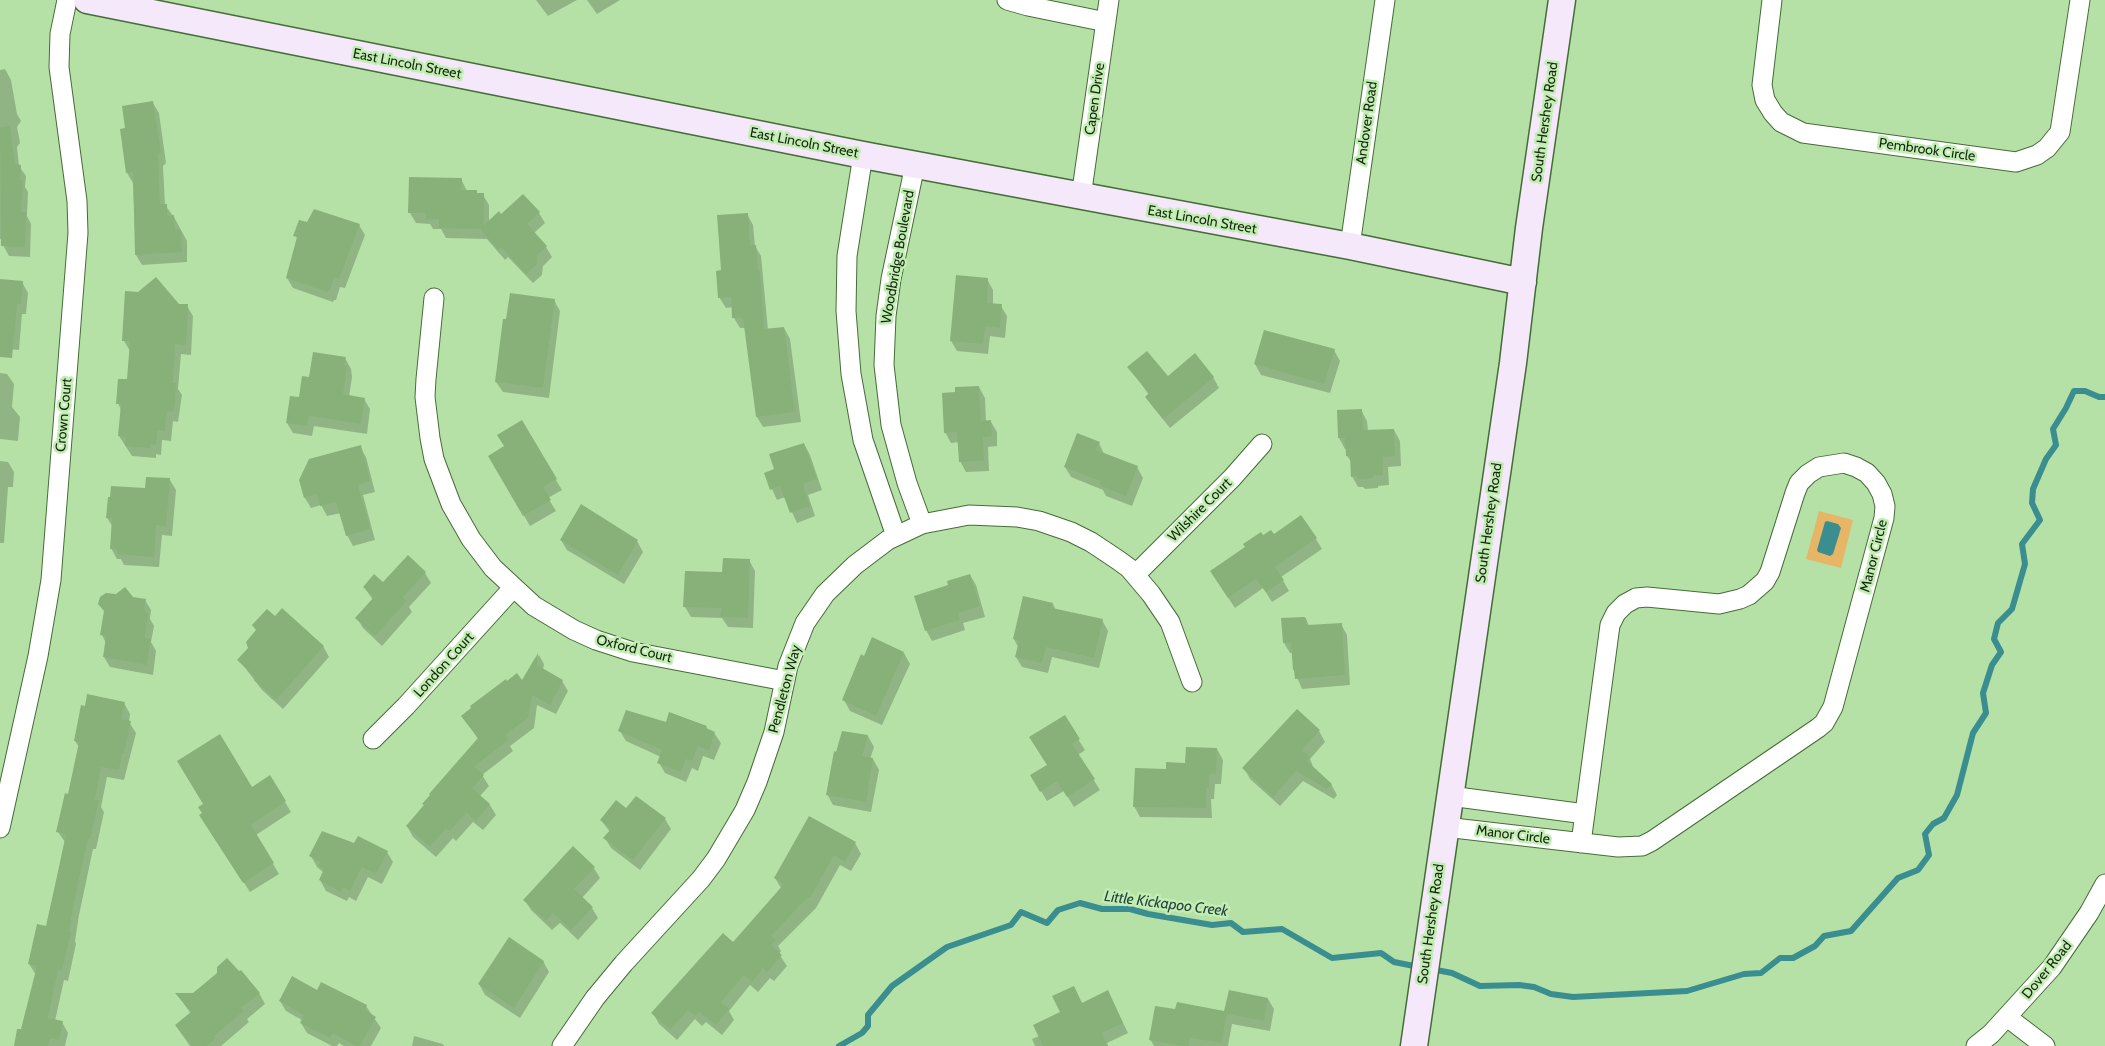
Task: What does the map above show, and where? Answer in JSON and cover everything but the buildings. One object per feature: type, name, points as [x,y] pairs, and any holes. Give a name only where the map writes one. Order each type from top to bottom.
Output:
[{"type":"main road","name":"East Lincoln Street","points":[[87,0],[863,155],[1350,246],[1523,282]]},
{"type":"main road","name":"South Hershey Road","points":[[1414,1046],[1562,0]]},
{"type":"street","name":"Crown Court","points":[[0,828],[38,656],[51,580],[78,233],[77,201],[59,67],[60,34],[67,0]]},
{"type":"street","points":[[1007,0],[1106,22]]},
{"type":"street","name":"Capen Drive","points":[[1081,197],[1109,0]]},
{"type":"street","name":"Andover Road","points":[[1350,246],[1385,0]]},
{"type":"street","name":"Pembrook Circle","points":[[1772,0],[1762,85],[1765,100],[1772,113],[1782,122],[1803,133],[2016,162],[2037,155],[2047,148],[2060,132],[2080,0]]},
{"type":"street","points":[[863,155],[847,256],[846,311],[851,374],[863,440],[896,536]]},
{"type":"street","name":"Woodbridge Boulevard","points":[[915,165],[891,279],[886,316],[884,365],[886,394],[896,448],[922,524]]},
{"type":"street","name":"Oxford Court","points":[[434,298],[426,397],[434,460],[451,504],[471,539],[493,568],[534,606],[574,630],[596,640],[633,652],[785,681]]},
{"type":"street","name":"Wilshire Court","points":[[1135,575],[1232,478],[1262,444]]},
{"type":"street","name":"Manor Circle","points":[[1446,827],[1581,843],[1630,848],[1652,841],[1824,723],[1833,707],[1884,518],[1885,506],[1882,494],[1876,483],[1867,473],[1844,463],[1819,467],[1799,483],[1770,572],[1765,580],[1749,595],[1740,600],[1719,604],[1647,597],[1636,598],[1625,604],[1616,613],[1610,625],[1581,843]]},
{"type":"street","name":"Pendleton Way","points":[[562,1046],[595,998],[701,879],[732,834],[757,782],[774,732],[795,644],[805,623],[825,594],[855,565],[896,536],[922,524],[969,515],[1017,517],[1039,521],[1071,532],[1091,542],[1118,560],[1135,575],[1151,594],[1170,622],[1192,682]]},
{"type":"street","name":"London Court","points":[[373,740],[513,588]]},
{"type":"street","points":[[1450,796],[1585,814]]},
{"type":"street","name":"Dover Road","points":[[1976,1046],[2007,1017],[2052,967],[2072,941],[2105,884]]},
{"type":"street","points":[[2007,1017],[2045,1046]]},
{"type":"shaded area","points":[[1819,511],[1853,520],[1841,568],[1806,559]]},
{"type":"water","points":[[1825,522],[1838,524],[1841,528],[1833,554],[1830,556],[1817,550]]},
{"type":"waterway","name":"Little Kickapoo Creek","points":[[1431,969],[1452,973],[1480,986],[1519,985],[1534,987],[1551,994],[1573,997],[1687,991],[1744,974],[1761,973],[1780,958],[1793,958],[1815,946],[1824,936],[1851,931],[1898,878],[1918,870],[1929,855],[1925,834],[1933,824],[1944,818],[1957,795],[1973,733],[1986,713],[1983,693],[1992,665],[2001,652],[1994,639],[1998,623],[2012,609],[2025,564],[2022,544],[2040,520],[2032,503],[2033,489],[2046,459],[2056,445],[2053,429],[2074,391],[2085,391],[2099,397],[2105,397]]},
{"type":"waterway","name":"Little Kickapoo Creek","points":[[839,1046],[862,1033],[868,1026],[868,1015],[892,986],[947,947],[1011,925],[1021,912],[1047,923],[1058,910],[1080,903],[1102,909],[1130,909],[1212,925],[1231,923],[1243,932],[1282,929],[1332,958],[1381,953],[1394,962],[1419,967]]}]
